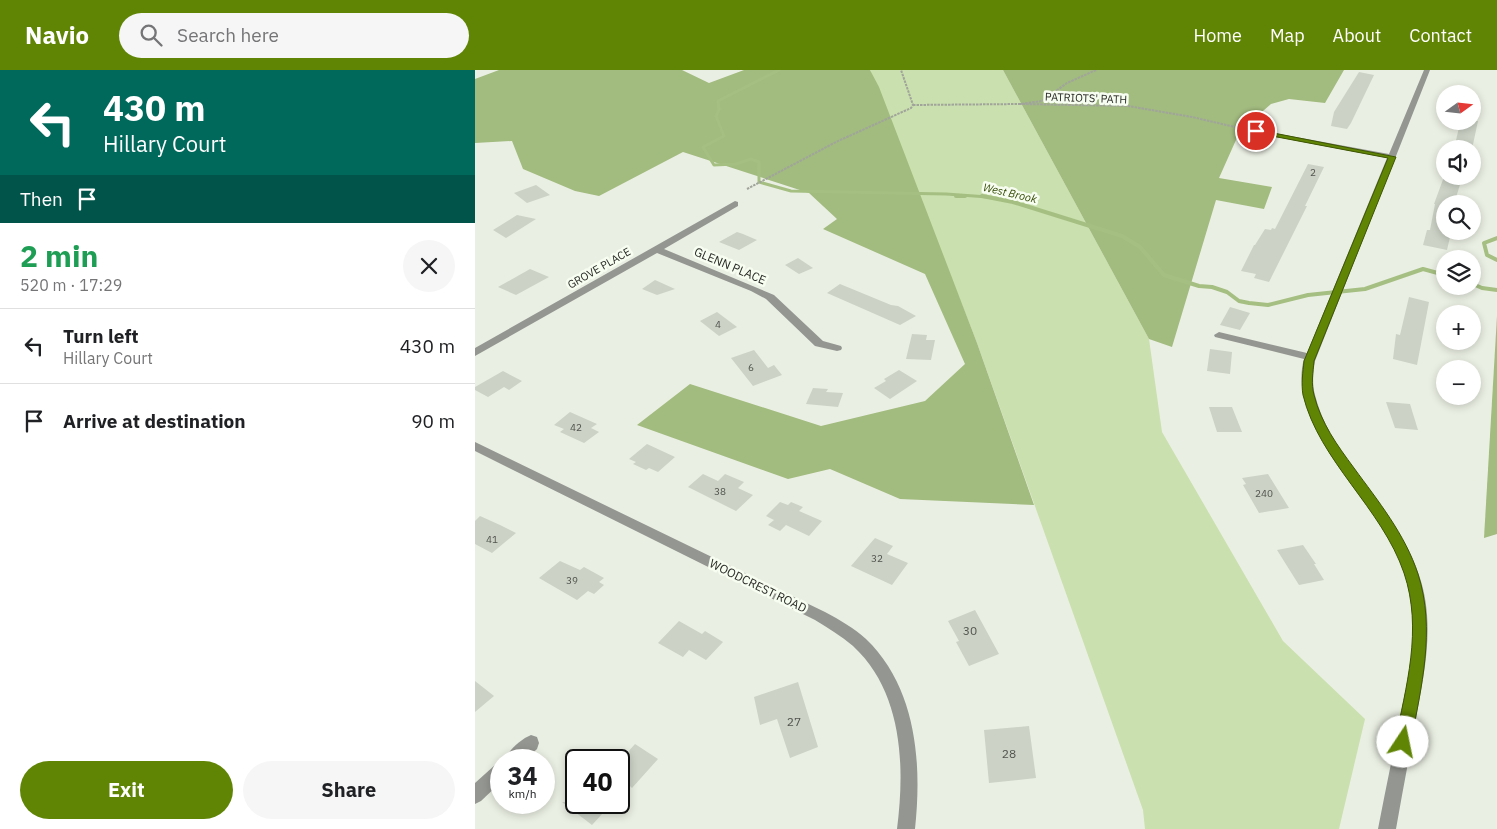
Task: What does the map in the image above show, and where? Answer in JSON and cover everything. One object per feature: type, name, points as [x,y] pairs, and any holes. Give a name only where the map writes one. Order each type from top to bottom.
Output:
[{"type":"street","points":[[1387,829],[1418,666],[1421,638],[1419,606],[1412,575],[1400,546],[1324,434],[1314,413],[1307,377],[1311,356],[1427,70]]},
{"type":"street","points":[[1256,131],[1392,157]]},
{"type":"street","name":"GROVE PLACE","points":[[475,353],[735,204]]},
{"type":"street","name":"GLENN PLACE","points":[[657,249],[763,293],[819,344],[837,348]]},
{"type":"street","points":[[1219,335],[1311,356]]},
{"type":"street","name":"WOODCREST ROAD","points":[[475,446],[820,616],[845,631],[863,646],[878,665],[890,686],[901,717],[908,750],[910,779],[907,829]]},
{"type":"street","points":[[525,749],[531,743]]},
{"type":"street","points":[[475,795],[490,781]]},
{"type":"path","points":[[901,70],[913,105]]},
{"type":"path","name":"PATRIOTS' PATH","points":[[1020,104],[1042,101],[1067,83],[1097,70]]},
{"type":"path","points":[[747,188],[836,142],[907,111],[913,105],[1020,104]]},
{"type":"path","name":"PATRIOTS' PATH","points":[[1020,104],[1128,106],[1192,117],[1235,127]]},
{"type":"green space","points":[[499,70],[682,70],[709,83],[744,70],[870,70],[879,87],[977,343],[1034,505],[900,499],[830,469],[788,479],[637,425],[690,384],[821,426],[925,401],[965,364],[925,274],[823,229],[837,219],[809,193],[683,152],[599,196],[575,191],[523,169],[512,141],[475,143],[475,79]]},
{"type":"green space","points":[[870,70],[1003,70],[1149,339],[1162,432],[1283,641],[1365,719],[1339,829],[1145,829],[1143,810],[977,343]]},
{"type":"green space","points":[[1003,70],[1344,70],[1325,103],[1289,99],[1271,104],[1240,131],[1219,178],[1272,187],[1264,209],[1216,200],[1172,347],[1149,339]]},
{"type":"green space","points":[[1497,316],[1497,534],[1484,538]]},
{"type":"building","points":[[1359,72],[1374,75],[1351,123],[1347,129],[1331,126],[1334,112]]},
{"type":"building","points":[[1458,130],[1476,130],[1474,140],[1456,140]]},
{"type":"building","points":[[1308,164],[1324,167],[1269,282],[1254,278],[1256,274],[1241,271],[1254,245],[1265,229],[1275,229]]},
{"type":"building","points":[[536,185],[550,195],[527,203],[514,193]]},
{"type":"building","points":[[1441,185],[1460,185],[1457,195],[1437,195]]},
{"type":"building","points":[[1436,199],[1436,240],[1449,240],[1447,250],[1423,245],[1427,230],[1430,230]]},
{"type":"building","points":[[517,215],[536,219],[506,238],[493,230]]},
{"type":"building","points":[[737,232],[757,240],[739,250],[719,242]]},
{"type":"building","points":[[798,258],[813,268],[799,274],[785,265]]},
{"type":"building","points":[[530,269],[549,277],[516,295],[498,287]]},
{"type":"building","points":[[655,280],[675,289],[657,295],[642,289]]},
{"type":"building","points":[[840,284],[891,305],[898,306],[916,316],[900,325],[827,293]]},
{"type":"building","points":[[1409,297],[1429,302],[1417,365],[1393,359],[1396,334],[1400,335]]},
{"type":"building","points":[[1230,307],[1250,313],[1240,330],[1220,325]]},
{"type":"building","points":[[717,312],[737,327],[719,336],[700,321]]},
{"type":"building","points":[[912,334],[927,335],[926,340],[935,340],[931,360],[906,359]]},
{"type":"building","points":[[1210,349],[1232,352],[1230,374],[1207,371]]},
{"type":"building","points":[[754,350],[768,368],[774,365],[782,375],[753,386],[731,358]]},
{"type":"building","points":[[899,370],[917,381],[890,399],[874,388],[886,381],[884,379]]},
{"type":"building","points":[[503,371],[522,381],[509,390],[504,387],[488,397],[475,390],[475,387]]},
{"type":"building","points":[[813,388],[828,389],[826,392],[843,393],[838,407],[806,404]]},
{"type":"building","points":[[1386,402],[1410,404],[1418,430],[1395,428]]},
{"type":"building","points":[[1209,407],[1232,407],[1242,432],[1217,432]]},
{"type":"building","points":[[570,412],[597,424],[591,428],[599,432],[584,443],[560,432],[564,429],[554,425]]},
{"type":"building","points":[[647,444],[675,457],[658,472],[649,468],[646,470],[633,464],[636,462],[629,459]]},
{"type":"building","points":[[703,474],[718,481],[725,474],[744,482],[738,488],[753,495],[736,511],[688,487]]},
{"type":"building","points":[[1268,474],[1289,508],[1259,513],[1243,485],[1246,484],[1242,478]]},
{"type":"building","points":[[780,502],[788,505],[791,502],[803,507],[799,511],[822,521],[809,536],[786,525],[780,531],[768,525],[774,520],[766,516]]},
{"type":"building","points":[[480,516],[516,533],[492,553],[475,544],[475,521]]},
{"type":"building","points":[[875,538],[893,546],[887,554],[908,563],[892,585],[851,566]]},
{"type":"building","points":[[1303,545],[1324,580],[1299,585],[1277,550]]},
{"type":"building","points":[[560,561],[580,570],[584,567],[604,578],[599,582],[604,585],[594,594],[588,591],[577,600],[539,578]]},
{"type":"building","points":[[975,610],[999,654],[969,666],[956,642],[959,641],[948,621]]},
{"type":"building","points":[[679,621],[702,634],[705,631],[723,642],[706,660],[689,650],[683,657],[658,643]]},
{"type":"building","points":[[475,681],[494,696],[475,712]]},
{"type":"building","points":[[798,682],[818,747],[790,758],[777,719],[760,725],[754,697]]},
{"type":"building","points":[[1029,726],[1036,778],[989,783],[984,730]]},
{"type":"building","points":[[635,744],[658,759],[632,788],[630,786],[630,750]]},
{"type":"building","points":[[578,814],[602,814],[592,825]]},
{"type":"waterway","name":"West Brook","points":[[779,70],[718,101],[719,110],[716,116],[724,136],[703,147],[714,165],[736,164],[751,159],[759,162],[759,182],[791,191],[946,194],[987,197]]},
{"type":"waterway","name":"West Brook","points":[[956,196],[965,196]]},
{"type":"waterway","name":"West Brook","points":[[982,196],[987,197]]},
{"type":"waterway","name":"West Brook","points":[[987,197],[1013,202],[1122,236],[1140,247],[1164,275],[1199,286],[1212,287],[1227,292],[1239,301],[1249,303],[1268,305],[1308,295],[1365,289],[1423,269],[1436,273]]},
{"type":"waterway","name":"West Brook","points":[[1497,238],[1484,243],[1487,255],[1497,260]]},
{"type":"waterway","name":"West Brook","points":[[1481,288],[1497,290]]},
{"type":"route","points":[[1256,131],[1392,157],[1309,361],[1307,377],[1314,413],[1324,434],[1400,546],[1412,575],[1419,606],[1421,638],[1418,666],[1403,742]]}]
